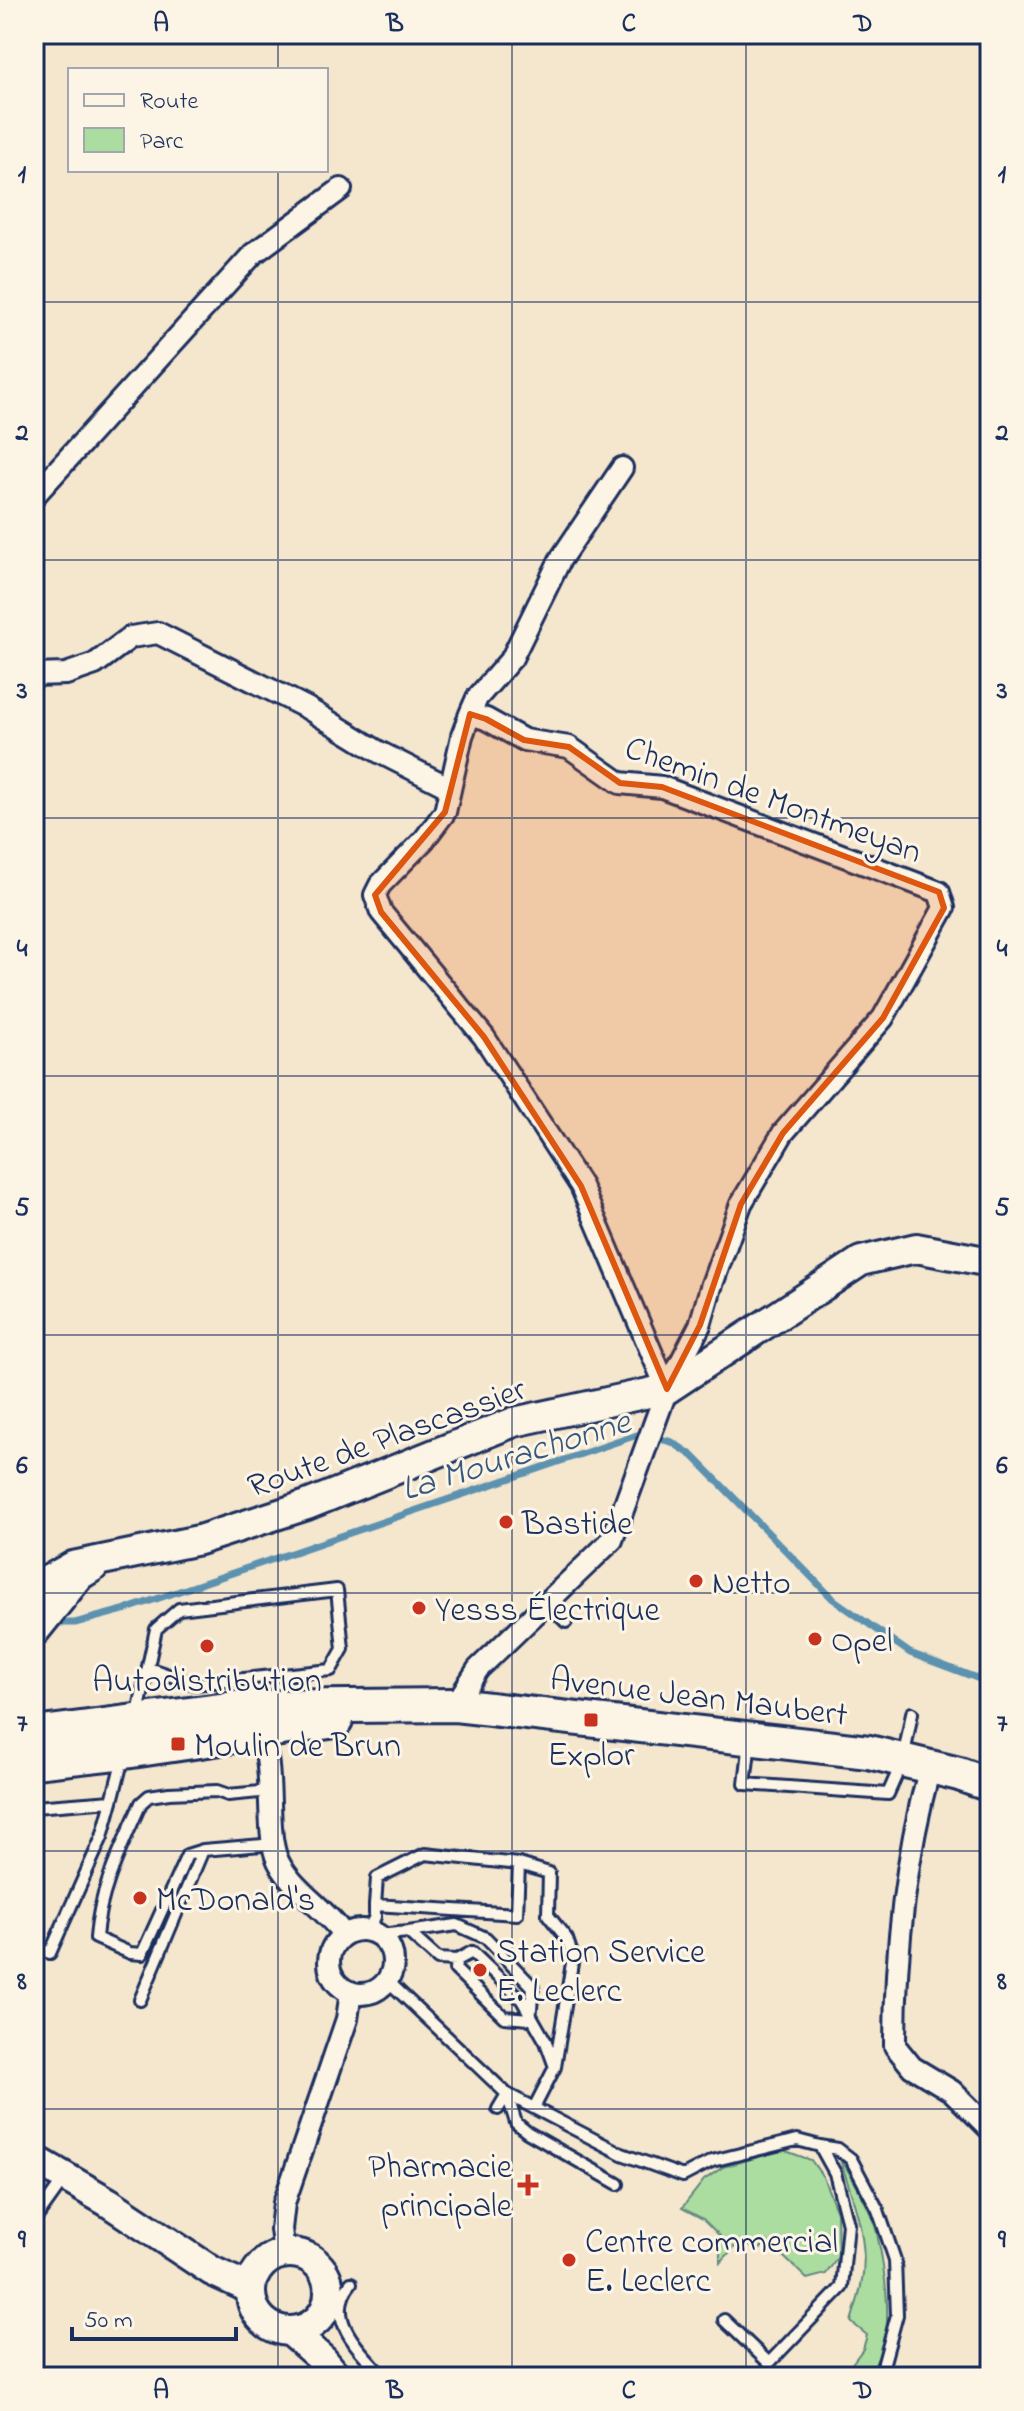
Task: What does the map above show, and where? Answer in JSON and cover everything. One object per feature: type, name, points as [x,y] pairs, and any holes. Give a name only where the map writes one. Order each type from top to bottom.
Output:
[{"type":"main road","name":"Avenue Jean Maubert","points":[[34,1762],[129,1732],[243,1707],[455,1705],[869,1752],[990,1785]]},
{"type":"main road","name":"Avenue Jean Maubert","points":[[43,1726],[129,1732],[261,1732],[324,1724],[395,1706]]},
{"type":"street","points":[[34,496],[253,254],[341,189]]},
{"type":"street","points":[[455,1705],[478,1669],[612,1540],[667,1389],[581,1186],[484,1037],[381,912],[375,895],[380,885],[424,840],[445,812],[462,736],[477,698],[512,658],[560,560],[622,468]]},
{"type":"street","points":[[34,675],[66,674],[95,664],[131,637],[158,633],[307,708],[379,752],[450,788]]},
{"type":"street","name":"Chemin de Montmeyan","points":[[470,714],[486,719],[524,740],[569,747],[620,783],[662,787],[939,892],[944,908],[883,1018],[783,1133],[741,1204],[700,1325],[667,1389]]},
{"type":"street","name":"Route de Plascassier","points":[[34,1632],[48,1580],[73,1566],[199,1540],[307,1505],[514,1422],[667,1389],[861,1261],[916,1248],[990,1262]]},
{"type":"street","points":[[261,1732],[274,1844],[281,1866],[344,1935]]},
{"type":"street","points":[[917,1764],[916,1819],[900,1918],[895,2046],[912,2067],[952,2091],[990,2129]]},
{"type":"street","points":[[356,1930],[373,1933],[391,1951],[393,1961],[387,1980],[371,1992],[351,1992],[333,1979],[329,1968],[332,1948],[344,1935],[356,1930]]},
{"type":"street","points":[[284,2253],[281,2229],[284,2203],[347,2019],[351,1992]]},
{"type":"street","points":[[34,2159],[108,2202],[212,2271],[251,2289]]},
{"type":"street","points":[[284,2253],[309,2257],[326,2275],[330,2287],[324,2312],[303,2326],[268,2324],[252,2302],[254,2276],[261,2265],[284,2253]]},
{"type":"street","points":[[303,2326],[330,2368]]},
{"type":"lane","points":[[34,1947],[50,1953],[102,1837],[156,1629],[179,1609],[337,1590],[343,1649],[331,1670],[195,1684],[148,1668]]},
{"type":"lane","points":[[547,1603],[566,1622]]},
{"type":"lane","points":[[750,1739],[745,1784],[888,1794],[917,1764],[912,1713]]},
{"type":"lane","points":[[270,1791],[149,1796],[141,1803],[109,1875],[97,1920],[96,1938],[130,1953],[142,1954],[187,1855],[203,1850],[274,1844]]},
{"type":"lane","points":[[34,1807],[112,1801]]},
{"type":"lane","points":[[140,2000],[203,1850]]},
{"type":"lane","points":[[530,2019],[533,1987],[486,1938],[457,1925],[373,1933],[377,1878],[425,1854],[519,1864],[549,1873],[548,1915],[567,1939],[573,1957],[555,2067],[535,2106]]},
{"type":"lane","points":[[375,1905],[517,1914],[519,1864]]},
{"type":"lane","points":[[408,1932],[438,1959],[457,1960],[472,1952],[522,2000],[530,2019],[546,2042],[555,2067]]},
{"type":"lane","points":[[457,1960],[455,1969],[504,2017],[530,2019]]},
{"type":"lane","points":[[387,1980],[507,2094],[622,2154],[683,2176],[712,2161],[797,2140],[838,2149],[851,2159],[878,2210],[895,2260],[897,2315],[880,2377]]},
{"type":"lane","points":[[498,2109],[507,2094]]},
{"type":"lane","points":[[507,2094],[516,2123],[618,2184]]},
{"type":"lane","points":[[724,2320],[769,2363],[842,2287],[848,2224],[835,2173],[820,2146]]},
{"type":"lane","points":[[34,2221],[65,2177]]},
{"type":"lane","points":[[351,2283],[340,2301],[344,2330],[384,2377]]},
{"type":"highlighted area","points":[[470,714],[486,719],[524,740],[569,747],[620,783],[662,787],[939,892],[944,908],[883,1018],[783,1133],[741,1204],[700,1325],[667,1389],[581,1186],[484,1037],[381,912],[375,895],[445,812]]},
{"type":"green space","points":[[783,2150],[811,2160],[823,2177],[837,2212],[838,2257],[826,2274],[807,2279],[767,2241],[758,2252],[741,2240],[720,2263],[720,2236],[703,2219],[682,2208],[704,2180],[723,2167]]},
{"type":"green space","points":[[839,2156],[870,2213],[884,2269],[886,2331],[868,2377],[842,2377],[863,2349],[867,2335],[851,2322],[861,2286],[864,2253],[859,2220]]},
{"type":"waterway","name":"La Mourachonne","points":[[51,1623],[75,1623],[127,1609],[640,1434],[672,1442],[693,1456],[833,1599],[910,1653],[990,1683]]},
{"type":"place","name":"Bastide","points":[[506,1522]]},
{"type":"place","name":"Netto","points":[[696,1581]]},
{"type":"place","name":"Yesss Électrique","points":[[419,1608]]},
{"type":"place","name":"Opel","points":[[815,1639]]},
{"type":"place","name":"Autodistribution","points":[[207,1646]]},
{"type":"place","name":"Explor","points":[[591,1720]]},
{"type":"place","name":"Moulin de Brun","points":[[178,1744]]},
{"type":"place","name":"McDonald's","points":[[140,1898]]},
{"type":"place","name":"Station Service E. Leclerc","points":[[480,1970]]},
{"type":"place","name":"Pharmacie principale","points":[[528,2185]]},
{"type":"place","name":"Centre commercial E. Leclerc","points":[[569,2260]]}]
